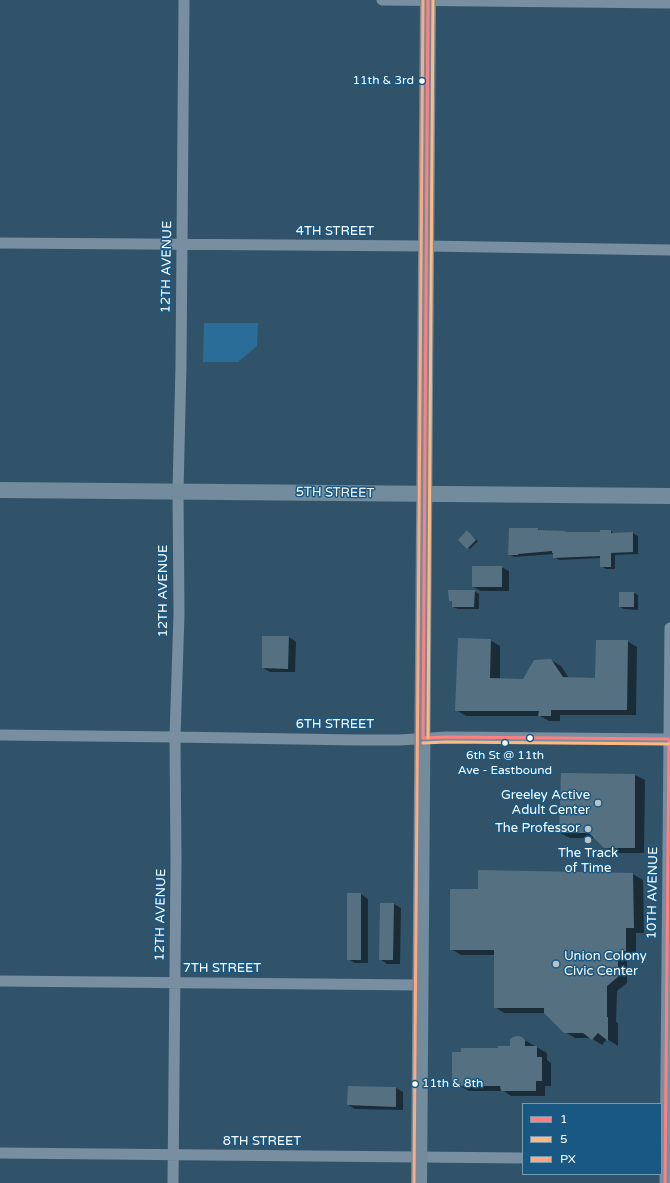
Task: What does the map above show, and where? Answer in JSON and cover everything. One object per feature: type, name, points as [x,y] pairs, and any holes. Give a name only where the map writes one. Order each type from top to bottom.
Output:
[{"type":"main road","points":[[419,1183],[428,0]]},
{"type":"main road","name":"5TH STREET","points":[[0,490],[670,496]]},
{"type":"street","name":"12TH AVENUE","points":[[173,1183],[176,862],[175,736],[179,614],[178,491],[181,365],[184,0]]},
{"type":"street","points":[[382,0],[670,3]]},
{"type":"street","name":"4TH STREET","points":[[0,243],[427,246],[670,250]]},
{"type":"street","name":"10TH AVENUE","points":[[665,1183],[663,1160],[668,987],[670,628]]},
{"type":"street","name":"6TH STREET","points":[[0,735],[175,736],[357,740],[400,740],[454,737],[669,738]]},
{"type":"street","name":"7TH STREET","points":[[0,982],[420,985]]},
{"type":"street","name":"8TH STREET","points":[[0,1153],[173,1156],[522,1158]]},
{"type":"shaded area","points":[[204,323],[258,323],[257,346],[238,362],[203,362]]},
{"type":"building","points":[[509,528],[538,528],[538,530],[565,532],[600,532],[600,530],[611,530],[611,533],[633,532],[633,552],[611,553],[611,567],[600,567],[600,556],[553,558],[552,551],[508,555]]},
{"type":"building","points":[[467,530],[476,540],[467,549],[458,540]]},
{"type":"building","points":[[472,566],[502,566],[502,587],[472,587]]},
{"type":"building","points":[[448,590],[475,590],[474,607],[452,607],[452,601],[449,601]]},
{"type":"building","points":[[619,592],[634,592],[634,607],[619,607]]},
{"type":"building","points":[[262,636],[289,636],[288,669],[262,668]]},
{"type":"building","points":[[458,638],[491,639],[490,678],[523,679],[534,660],[551,659],[563,677],[595,678],[596,640],[628,640],[627,710],[551,710],[551,716],[538,716],[539,711],[455,711]]},
{"type":"building","name":"Greeley Active Adult Center","points":[[561,773],[635,774],[635,848],[604,848],[589,833],[559,833]]},
{"type":"building","name":"Union Colony Civic Center","points":[[478,870],[633,873],[634,928],[626,928],[626,951],[618,952],[618,977],[607,986],[608,1041],[598,1033],[592,1040],[583,1033],[564,1033],[544,1013],[544,1008],[494,1008],[494,950],[450,950],[450,889],[478,889]]},
{"type":"building","points":[[347,893],[361,893],[361,960],[347,960]]},
{"type":"building","points":[[380,903],[394,903],[393,960],[379,960]]},
{"type":"building","points":[[517,1036],[522,1037],[525,1040],[525,1046],[537,1046],[537,1057],[542,1057],[542,1081],[536,1081],[536,1091],[501,1091],[500,1086],[458,1086],[459,1083],[452,1083],[452,1052],[461,1052],[461,1048],[498,1048],[498,1046],[510,1046],[510,1039]]},
{"type":"building","points":[[348,1086],[396,1087],[396,1107],[347,1105]]},
{"type":"transit line","name":"PX","points":[[414,1183],[423,0]]},
{"type":"transit line","name":"1","points":[[423,738],[428,0]]},
{"type":"transit line","name":"5","points":[[428,738],[433,0]]},
{"type":"transit line","name":"1","points":[[423,738],[669,739]]},
{"type":"transit line","name":"1","points":[[665,1183],[669,739]]},
{"type":"transit line","name":"5","points":[[423,743],[669,744]]},
{"type":"place","name":"11th & 3rd","points":[[422,81]]},
{"type":"place","name":"6th St @ 11th Ave - Eastbound","points":[[505,743]]},
{"type":"place","name":"Greeley Active Adult Center","points":[[598,803]]},
{"type":"place","name":"The Professor","points":[[588,829]]},
{"type":"place","name":"The Track of Time","points":[[588,840]]},
{"type":"place","name":"Union Colony Civic Center","points":[[556,964]]},
{"type":"place","name":"11th & 8th","points":[[415,1084]]}]
